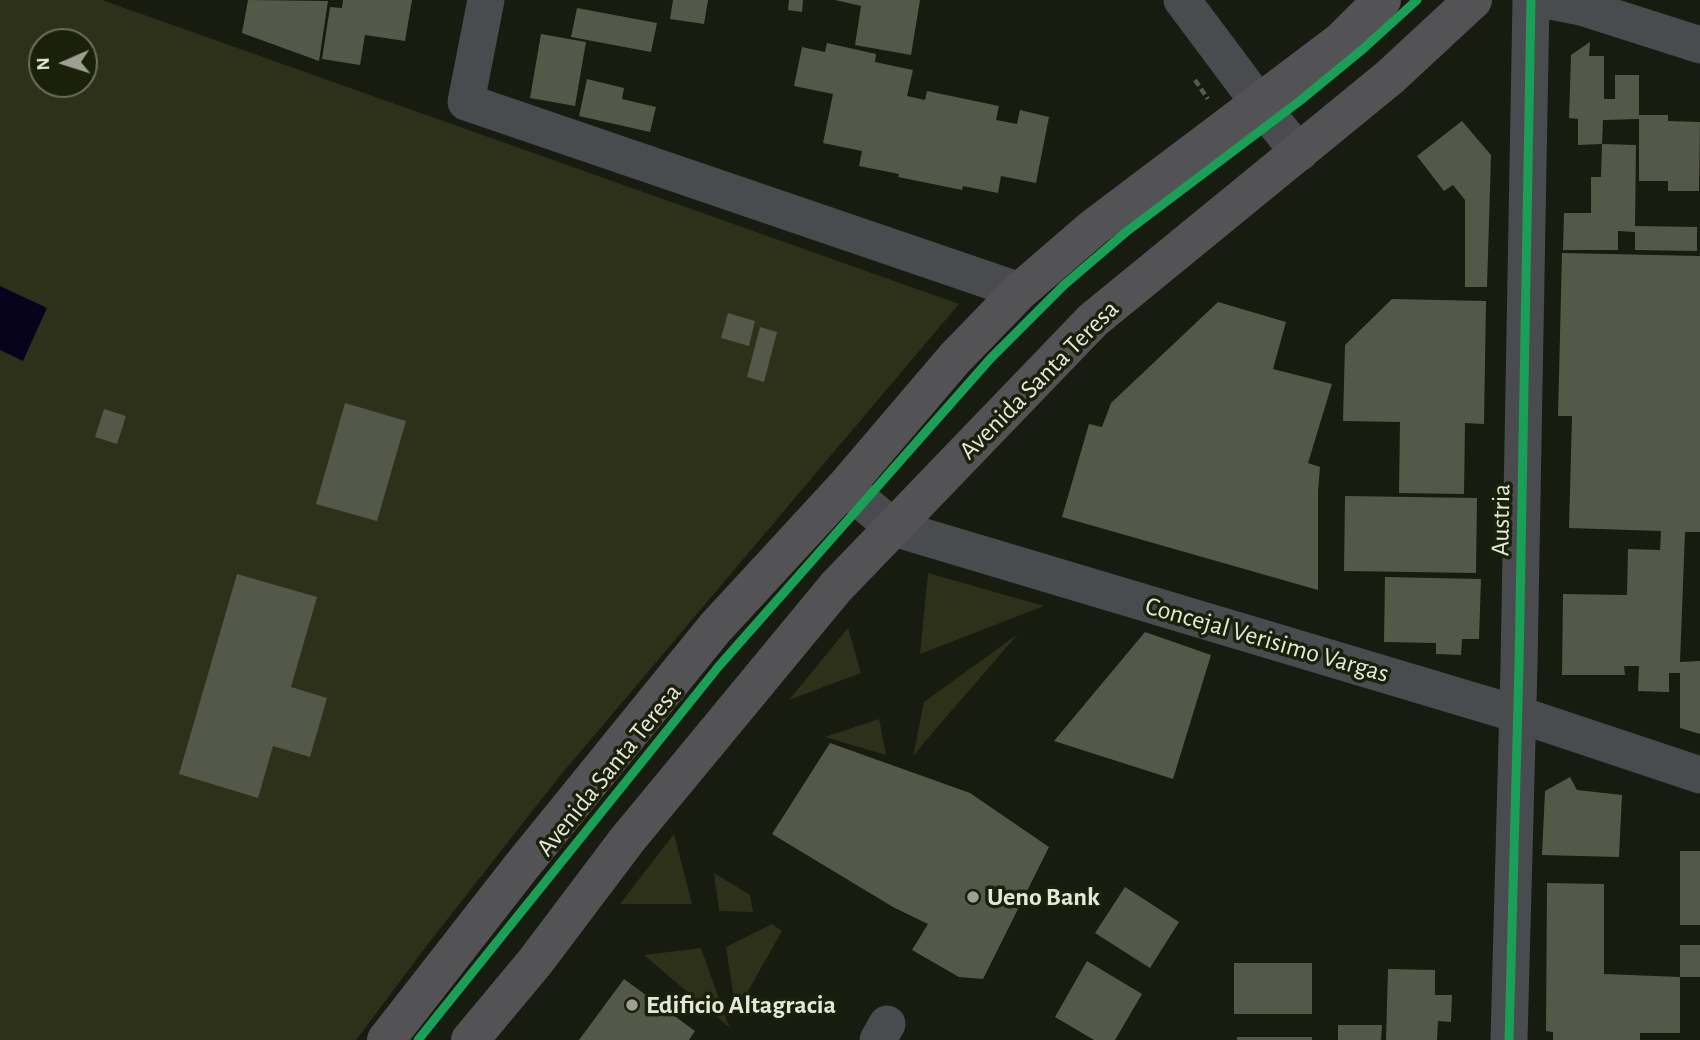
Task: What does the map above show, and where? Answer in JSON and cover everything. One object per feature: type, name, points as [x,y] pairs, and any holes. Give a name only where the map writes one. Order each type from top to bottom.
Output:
[{"type":"main road","name":"Avenida Santa Teresa","points":[[386,1040],[521,867],[707,639],[845,487],[955,358],[1020,290],[1093,228],[1341,41],[1382,0]]},
{"type":"main road","name":"Avenida Santa Teresa","points":[[470,1040],[535,962],[627,840],[836,587],[1093,320],[1390,77],[1473,0]]},
{"type":"street","points":[[486,0],[466,102],[1020,290]]},
{"type":"street","points":[[1182,0],[1299,153]]},
{"type":"street","name":"Austria","points":[[1508,1040],[1531,0]]},
{"type":"street","points":[[1546,0],[1581,7],[1700,46]]},
{"type":"street","name":"Concejal Verisimo Vargas","points":[[845,487],[894,528],[1517,714],[1700,775]]},
{"type":"green space","points":[[0,0],[102,0],[959,304],[559,777],[356,1040],[0,1040]]},
{"type":"green space","points":[[928,573],[1044,606],[920,654]]},
{"type":"green space","points":[[848,628],[861,673],[789,700]]},
{"type":"green space","points":[[1018,634],[922,745],[913,757],[924,702]]},
{"type":"green space","points":[[879,719],[886,755],[825,737]]},
{"type":"green space","points":[[674,834],[692,904],[620,904]]},
{"type":"green space","points":[[714,873],[750,895],[753,912],[719,911]]},
{"type":"green space","points":[[772,924],[782,931],[736,1012],[726,947]]},
{"type":"green space","points":[[701,948],[728,1024],[730,1028],[644,955]]},
{"type":"water","points":[[0,286],[47,308],[23,361],[0,350]]},
{"type":"building","points":[[248,0],[328,1],[319,61],[242,33]]},
{"type":"building","points":[[343,0],[412,0],[405,41],[365,35],[360,65],[322,59],[330,7],[342,8]]},
{"type":"building","points":[[673,0],[708,0],[704,24],[670,19]]},
{"type":"building","points":[[789,0],[803,0],[802,12],[788,10]]},
{"type":"building","points":[[835,0],[920,0],[911,55],[855,45],[861,6]]},
{"type":"building","points":[[577,8],[657,23],[651,52],[571,37]]},
{"type":"building","points":[[541,34],[586,42],[575,106],[530,98]]},
{"type":"building","points":[[1590,42],[1589,56],[1604,56],[1604,99],[1615,99],[1615,75],[1639,75],[1639,115],[1668,115],[1668,121],[1700,122],[1699,191],[1668,191],[1668,181],[1639,181],[1639,119],[1603,120],[1602,144],[1578,145],[1578,119],[1569,118],[1571,55]]},
{"type":"building","points":[[827,43],[876,54],[875,62],[913,70],[907,96],[925,100],[927,91],[999,106],[996,120],[1017,124],[1020,110],[1049,117],[1036,183],[1001,176],[998,193],[963,186],[962,190],[859,166],[862,151],[823,143],[833,94],[794,86],[802,47],[825,52]]},
{"type":"building","points":[[587,79],[624,88],[622,99],[656,107],[650,132],[579,116]]},
{"type":"building","points":[[1462,121],[1491,155],[1487,287],[1465,287],[1465,200],[1453,185],[1444,191],[1417,156]]},
{"type":"building","points":[[1602,144],[1636,145],[1635,226],[1697,227],[1697,251],[1635,250],[1635,232],[1618,231],[1618,250],[1563,250],[1564,213],[1591,213],[1591,177],[1601,177]]},
{"type":"building","points":[[1562,253],[1700,256],[1700,532],[1685,532],[1680,662],[1700,661],[1700,734],[1680,728],[1680,673],[1669,673],[1669,692],[1638,691],[1639,666],[1624,666],[1625,675],[1562,675],[1563,594],[1627,595],[1628,549],[1660,550],[1661,531],[1569,528],[1572,416],[1558,416]]},
{"type":"building","points":[[1392,299],[1486,301],[1484,424],[1465,423],[1464,494],[1399,493],[1400,422],[1343,421],[1345,345]]},
{"type":"building","points":[[1218,302],[1286,322],[1273,369],[1332,384],[1308,463],[1320,467],[1318,590],[1062,517],[1089,424],[1102,427],[1111,403]]},
{"type":"building","points":[[728,313],[755,321],[749,346],[721,338]]},
{"type":"building","points":[[760,327],[777,332],[764,382],[747,377]]},
{"type":"building","points":[[345,403],[406,421],[377,521],[316,504]]},
{"type":"building","points":[[104,409],[126,416],[117,444],[95,437]]},
{"type":"building","points":[[1345,496],[1477,498],[1476,573],[1344,571]]},
{"type":"building","points":[[237,574],[317,597],[291,687],[327,698],[310,757],[273,746],[258,798],[179,774]]},
{"type":"building","points":[[1385,577],[1481,579],[1479,639],[1462,639],[1461,655],[1436,654],[1436,643],[1384,642]]},
{"type":"building","points":[[1145,632],[1211,655],[1173,779],[1054,741]]},
{"type":"building","points":[[830,743],[970,793],[1049,847],[983,979],[959,977],[912,950],[928,924],[893,907],[772,834]]},
{"type":"building","points":[[1570,777],[1577,790],[1622,795],[1619,857],[1542,855],[1545,791]]},
{"type":"building","points":[[1680,851],[1700,851],[1700,925],[1680,925]]},
{"type":"building","points":[[1547,883],[1604,884],[1604,974],[1680,977],[1680,1033],[1640,1033],[1640,1040],[1553,1040],[1553,1032],[1546,1031]]},
{"type":"building","points":[[1125,887],[1179,922],[1150,968],[1095,933]]},
{"type":"building","points":[[1680,945],[1700,945],[1700,977],[1680,977]]},
{"type":"building","points":[[1087,961],[1142,994],[1115,1040],[1094,1040],[1055,1017]]},
{"type":"building","points":[[1234,963],[1312,963],[1312,1014],[1234,1014]]},
{"type":"building","points":[[1388,969],[1435,970],[1435,995],[1452,995],[1451,1022],[1438,1021],[1437,1040],[1386,1040]]},
{"type":"building","name":"Edificio Altagracia","points":[[624,979],[695,1031],[689,1040],[579,1040]]},
{"type":"building","points":[[1338,1025],[1382,1025],[1381,1040],[1338,1040]]},
{"type":"building","points":[[1237,1037],[1312,1037],[1312,1040],[1237,1040]]},
{"type":"cycle path","points":[[418,1040],[719,666],[991,358],[1064,285],[1126,232],[1301,100],[1417,0]]},
{"type":"cycle path","points":[[1509,1040],[1531,0]]},
{"type":"place","name":"Ueno Bank","points":[[973,897]]},
{"type":"place","name":"Edificio Altagracia","points":[[632,1005]]}]
